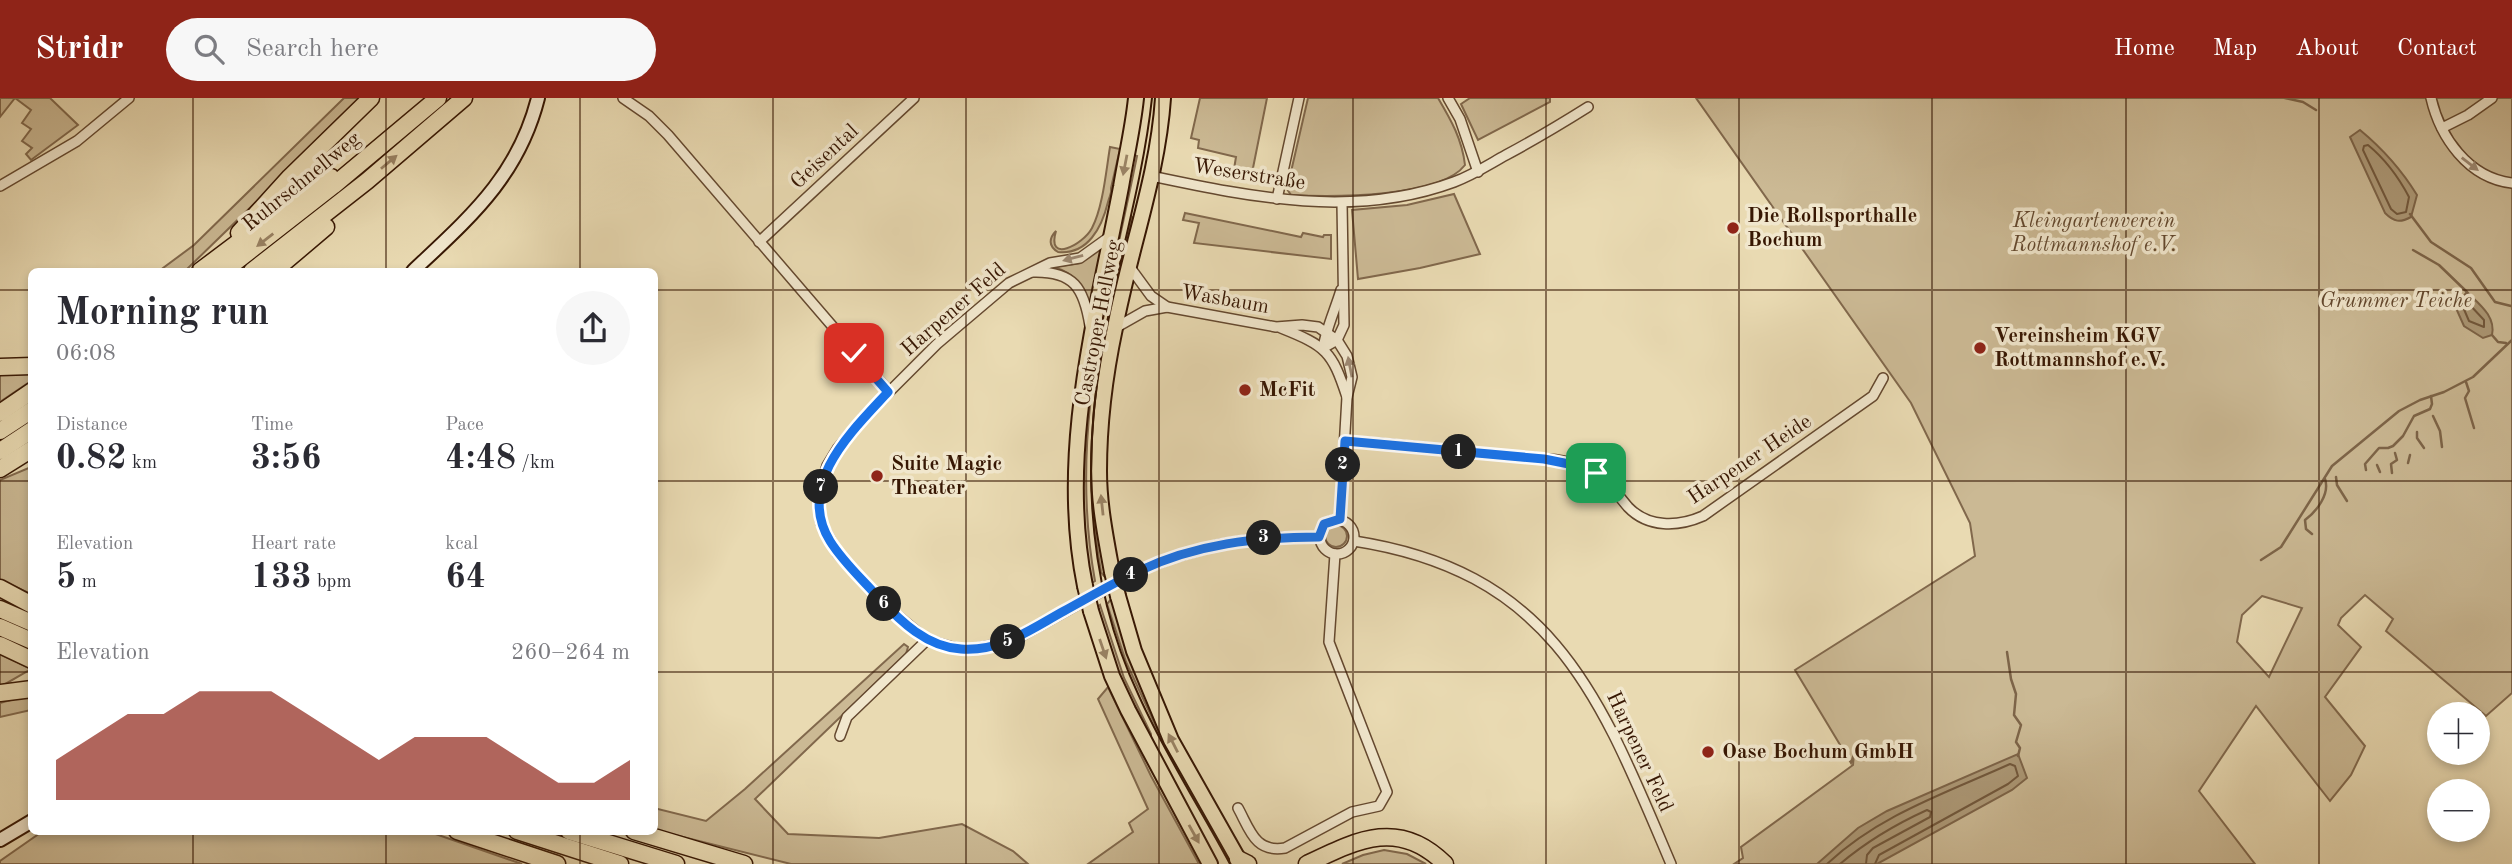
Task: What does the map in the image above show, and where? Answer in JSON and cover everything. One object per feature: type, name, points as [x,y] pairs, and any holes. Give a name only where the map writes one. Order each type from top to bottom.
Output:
[{"type":"highway","points":[[204,268],[290,177],[371,98]]},
{"type":"highway","name":"Ruhrschnellweg","points":[[228,268],[438,98]]},
{"type":"highway","name":"Ruhrschnellweg","points":[[256,268],[367,181],[464,98]]},
{"type":"highway","points":[[204,268],[302,195],[394,135]]},
{"type":"highway","points":[[278,268],[330,223],[367,181]]},
{"type":"highway","points":[[0,368],[28,366]]},
{"type":"highway","points":[[0,412],[28,394]]},
{"type":"highway","points":[[0,431],[28,413]]},
{"type":"highway","points":[[0,451],[28,433]]},
{"type":"highway","points":[[0,470],[28,452]]},
{"type":"highway","points":[[0,470],[28,459]]},
{"type":"highway","points":[[0,587],[28,597]]},
{"type":"highway","points":[[0,587],[28,603]]},
{"type":"highway","points":[[0,609],[28,621]]},
{"type":"highway","points":[[0,626],[28,639]]},
{"type":"highway","points":[[0,645],[28,658]]},
{"type":"highway","points":[[0,694],[28,690]]},
{"type":"highway","points":[[469,835],[556,864]]},
{"type":"highway","points":[[529,835],[620,864]]},
{"type":"highway","points":[[582,835],[676,864]]},
{"type":"highway","points":[[647,835],[744,864]]},
{"type":"highway","points":[[1307,864],[1350,844],[1370,838],[1389,837],[1404,838],[1420,844],[1445,864]]},
{"type":"highway","points":[[1325,864],[1371,845],[1389,844],[1424,855],[1436,864]]},
{"type":"main road","points":[[416,268],[469,217],[500,180],[524,141],[538,98]]},
{"type":"main road","name":"Castroper Hellweg","points":[[1136,98],[1091,337],[1081,405],[1076,536],[1091,611],[1112,676],[1136,727],[1210,864]]},
{"type":"main road","name":"Castroper Hellweg","points":[[1163,98],[1150,176],[1115,328],[1102,413],[1099,473],[1104,528],[1112,572],[1137,661],[1171,740],[1242,862]]},
{"type":"main road","points":[[0,840],[28,823]]},
{"type":"street","points":[[0,186],[77,141],[129,98]]},
{"type":"street","points":[[623,98],[649,116],[668,135],[888,392]]},
{"type":"street","name":"Geisental","points":[[760,243],[915,98]]},
{"type":"street","points":[[1277,199],[1299,98]]},
{"type":"street","points":[[1448,98],[1460,119],[1478,172]]},
{"type":"street","points":[[2431,98],[2448,142],[2468,163],[2493,178],[2512,183]]},
{"type":"street","points":[[2442,128],[2468,115],[2492,98]]},
{"type":"street","name":"Weserstraße","points":[[1150,176],[1245,195],[1342,203],[1424,191],[1478,172],[1588,107]]},
{"type":"street","points":[[1323,348],[1337,340],[1344,325],[1342,203]]},
{"type":"street","name":"Harpener Feld","points":[[1112,235],[1080,258],[1050,263],[1009,283],[957,327],[888,392],[838,448],[827,466],[819,505],[821,523],[833,547],[886,606],[927,640],[959,649],[974,649],[1002,644],[1138,571],[1175,557],[1218,545],[1268,537],[1319,537]]},
{"type":"street","name":"Wasbaum","points":[[1129,266],[1150,296],[1167,307],[1276,327],[1323,348]]},
{"type":"street","name":"Harpener Feld","points":[[1028,272],[1054,272],[1067,276],[1075,283],[1083,297],[1091,337]]},
{"type":"street","points":[[1342,287],[1333,319],[1326,331],[1323,348],[1337,367],[1347,397]]},
{"type":"street","name":"Wasbaum","points":[[1115,328],[1145,312],[1167,307]]},
{"type":"street","name":"Wasbaum","points":[[1276,327],[1302,325],[1326,331]]},
{"type":"street","points":[[1326,331],[1337,340],[1351,365],[1352,377],[1347,397],[1340,519]]},
{"type":"street","name":"Harpener Heide","points":[[1345,441],[1544,459],[1584,467],[1606,481],[1638,515],[1662,524],[1677,524],[1703,516],[1823,432],[1872,396],[1883,378]]},
{"type":"street","points":[[1340,519],[1350,525],[1354,541],[1349,550],[1335,554],[1326,551],[1319,537],[1324,524],[1340,519]]},
{"type":"street","name":"Harpener Feld","points":[[1354,541],[1400,548],[1447,565],[1494,589],[1533,620],[1562,652],[1605,716],[1627,760],[1671,864]]},
{"type":"street","points":[[1238,808],[1258,842],[1275,850],[1285,848],[1352,811],[1379,806],[1387,792],[1329,642],[1335,554]]},
{"type":"street","points":[[840,736],[847,718],[927,640]]},
{"type":"green space","points":[[0,98],[15,98],[0,117]]},
{"type":"green space","points":[[15,98],[50,98],[78,125],[31,160],[26,154],[32,148],[22,141],[31,129],[22,123],[31,110]]},
{"type":"green space","points":[[344,98],[363,98],[188,268],[163,268],[194,245]]},
{"type":"green space","points":[[1200,98],[1267,98],[1252,173],[1234,169],[1236,157],[1198,148],[1199,140],[1191,138]]},
{"type":"green space","points":[[1308,98],[1438,98],[1459,138],[1465,165],[1452,176],[1410,190],[1357,195],[1291,195],[1287,189]]},
{"type":"green space","points":[[1470,98],[1550,98],[1550,102],[1478,140],[1461,104]]},
{"type":"green space","points":[[1696,98],[2512,98],[2512,693],[2490,712],[2490,702],[2470,702],[2386,631],[2393,619],[2365,595],[2341,618],[2338,625],[2361,647],[2325,697],[2365,746],[2351,775],[2330,801],[2256,706],[2199,791],[2255,864],[1734,864],[1743,858],[1741,847],[1853,765],[1854,753],[1851,763],[1795,670],[1975,556],[1970,523],[1911,403]],"holes":[[[2262,596],[2302,608],[2269,677],[2237,642],[2242,615]]]},
{"type":"green space","points":[[1110,147],[1120,149],[1102,221],[1092,238],[1078,249],[1058,252],[1051,242],[1056,231],[1054,241],[1056,247],[1061,249],[1074,245],[1092,228],[1101,199]]},
{"type":"green space","points":[[1133,155],[1137,156],[1104,315],[1089,419],[1086,472],[1088,526],[1095,581],[1090,584],[1082,476],[1085,422],[1100,314]]},
{"type":"green space","points":[[1454,194],[1480,254],[1358,279],[1352,210],[1407,205]]},
{"type":"green space","points":[[1185,213],[1301,237],[1303,233],[1323,237],[1331,235],[1331,259],[1194,243],[1199,223],[1183,220]]},
{"type":"green space","points":[[1132,217],[1135,218],[1105,348],[1118,282]]},
{"type":"green space","points":[[1098,250],[1101,251],[1090,305],[1077,281],[1068,273],[1054,267],[1080,263]]},
{"type":"green space","points":[[1105,348],[1107,575],[1104,576],[1101,572],[1096,538],[1092,481],[1096,414]]},
{"type":"green space","points":[[28,372],[28,383],[0,402],[0,375]]},
{"type":"green space","points":[[28,468],[28,593],[0,580],[0,480]]},
{"type":"green space","points":[[1336,525],[1346,532],[1347,536],[1340,546],[1336,547],[1326,540],[1325,536],[1332,526]]},
{"type":"green space","points":[[1112,598],[1125,643],[1159,733],[1126,662],[1107,604]]},
{"type":"green space","points":[[1100,605],[1124,678],[1151,739],[1113,662],[1096,608]]},
{"type":"green space","points":[[904,644],[908,647],[906,654],[755,799],[788,834],[879,838],[962,824],[1013,851],[1028,864],[791,864],[658,831],[658,809],[706,821],[745,789]]},
{"type":"green space","points":[[0,654],[28,668],[28,671],[0,687]]},
{"type":"green space","points":[[1108,687],[1151,776],[1199,864],[1088,864],[1133,832],[1129,823],[1148,809],[1098,699]]},
{"type":"green space","points":[[28,696],[28,711],[0,717],[0,703]]},
{"type":"green space","points":[[37,835],[439,835],[522,864],[0,864],[0,861]]},
{"type":"green space","points":[[1384,850],[1407,854],[1426,864],[1342,864],[1363,855]]},
{"type":"water","points":[[2360,130],[2391,160],[2417,195],[2411,217],[2397,221],[2385,213],[2350,137]]},
{"type":"water","points":[[2467,292],[2489,316],[2492,335],[2483,338],[2464,326],[2455,306]]},
{"type":"water","points":[[2018,754],[2027,778],[2012,790],[1877,864],[1817,864],[1858,828],[1887,811]]},
{"type":"waterway","points":[[2285,98],[2303,102],[2316,110]]},
{"type":"waterway","points":[[2410,214],[2431,242],[2471,268],[2495,302],[2511,306]]},
{"type":"waterway","points":[[2413,250],[2439,265],[2467,292]]},
{"type":"waterway","points":[[2354,299],[2360,302],[2366,299],[2374,303]]},
{"type":"waterway","points":[[2492,335],[2498,342],[2506,343]]},
{"type":"waterway","points":[[2261,560],[2281,547],[2332,466],[2399,411],[2473,377],[2512,340]]},
{"type":"waterway","points":[[2466,382],[2469,391],[2465,398],[2474,428]]},
{"type":"waterway","points":[[2366,470],[2365,464],[2379,448],[2393,446],[2403,436],[2414,416],[2430,409],[2431,396]]},
{"type":"waterway","points":[[2433,416],[2440,431],[2442,447]]},
{"type":"waterway","points":[[2417,432],[2417,438],[2424,448]]},
{"type":"waterway","points":[[2392,473],[2391,464],[2397,460],[2395,453]]},
{"type":"waterway","points":[[2408,463],[2410,455]]},
{"type":"waterway","points":[[2377,465],[2380,472]]},
{"type":"waterway","points":[[2336,477],[2337,485],[2347,501]]},
{"type":"waterway","points":[[2312,534],[2306,529],[2305,520],[2321,502],[2326,490],[2325,479]]},
{"type":"waterway","points":[[2007,652],[2016,694],[2014,715],[2021,725],[2016,742],[2020,748],[2018,756]]},
{"type":"tram line","points":[[1152,98],[1136,192],[1102,348],[1096,392],[1091,481],[1094,525],[1108,612],[1122,654],[1160,739],[1230,864]]},
{"type":"place","name":"Die Rollsporthalle Bochum","points":[[1733,228]]},
{"type":"place","name":"Vereinsheim KGV Rottmannshof e.V.","points":[[1980,348]]},
{"type":"place","name":"McFit","points":[[1245,390]]},
{"type":"place","name":"Suite Magic Theater","points":[[877,476]]},
{"type":"place","name":"Oase Bochum GmbH","points":[[1708,752]]},
{"type":"route","points":[[854,353],[888,392],[838,448],[827,466],[819,505],[821,523],[838,554],[912,630],[927,640],[959,649],[989,647],[1014,640],[1138,571],[1175,557],[1218,545],[1268,537],[1319,537],[1324,524],[1340,519],[1345,441],[1544,459],[1584,467],[1596,473]]},
{"type":"park label","name":"Kleingartenverein Rottmannshof e.V.","points":[[2094,233]]},
{"type":"park label","name":"Grummer Teiche","points":[[2396,301]]}]
